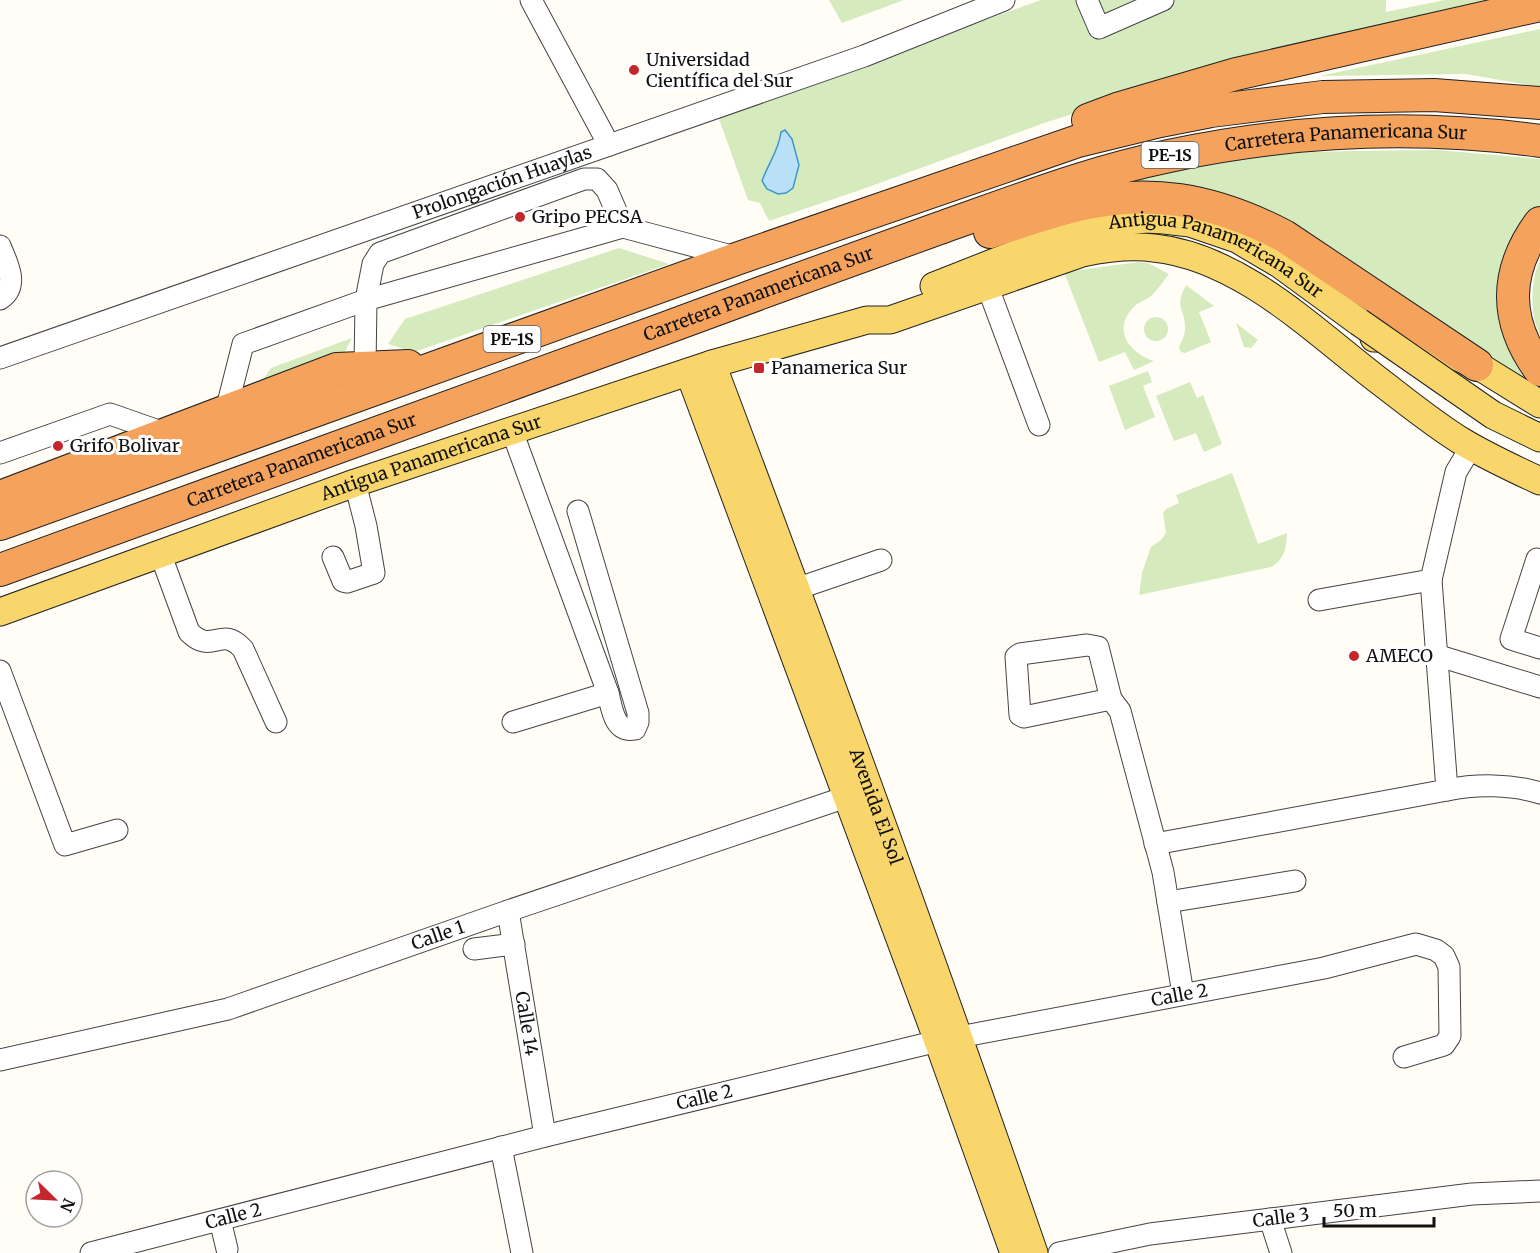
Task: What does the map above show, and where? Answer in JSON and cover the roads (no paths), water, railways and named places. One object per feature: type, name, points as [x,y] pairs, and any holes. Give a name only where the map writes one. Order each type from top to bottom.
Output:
[{"type":"highway","points":[[1026,158],[1072,127],[1120,108],[1236,74],[1540,5]]},
{"type":"highway","name":"Carretera Panamericana Sur","points":[[0,524],[739,258],[1078,141],[1160,121],[1293,100],[1405,95],[1472,97],[1540,103]]},
{"type":"highway","name":"Carretera Panamericana Sur","points":[[0,570],[818,272],[1045,190],[1096,174],[1213,147],[1303,135],[1451,132],[1540,141]]},
{"type":"highway","points":[[818,272],[848,269],[908,256],[1084,204],[1139,197],[1185,200],[1236,213],[1284,236],[1477,365]]},
{"type":"highway","points":[[1540,223],[1518,261],[1512,291],[1519,333],[1540,370]]},
{"type":"highway","points":[[0,497],[336,369],[442,364]]},
{"type":"main road","name":"Antigua Panamericana Sur","points":[[867,320],[885,305],[1072,230],[1104,222],[1146,219],[1190,224],[1237,239],[1281,265],[1493,415],[1540,438]]},
{"type":"main road","points":[[1540,243],[1531,260],[1524,287],[1526,313],[1540,347]]},
{"type":"main road","name":"Antigua Panamericana Sur","points":[[0,612],[355,483],[700,368],[867,320],[890,320],[1082,253],[1107,248],[1154,248],[1195,257],[1235,275],[1270,297],[1384,385],[1471,447],[1540,481]]},
{"type":"main road","points":[[1316,333],[1349,338],[1403,339],[1423,344],[1477,365],[1540,404]]},
{"type":"main road","points":[[1423,344],[1408,347],[1398,357],[1396,369],[1398,376],[1494,441],[1540,463]]},
{"type":"main road","name":"Avenida El Sol","points":[[700,368],[796,589],[858,793]]},
{"type":"main road","name":"Avenida El Sol","points":[[700,368],[948,1039],[1034,1253]]},
{"type":"main road","name":"Avenida El Sol","points":[[948,1039],[1014,1253]]},
{"type":"street","points":[[531,0],[609,145]]},
{"type":"street","name":"Prolongación Huaylas","points":[[0,358],[864,56],[1004,0]]},
{"type":"street","points":[[1087,0],[1098,28],[1163,0]]},
{"type":"street","points":[[365,368],[366,300],[373,264],[380,252],[584,179],[597,179],[608,190],[623,227]]},
{"type":"street","points":[[226,411],[243,344],[366,300],[623,227],[739,258]]},
{"type":"street","points":[[0,246],[12,275],[10,286],[0,299]]},
{"type":"street","points":[[987,285],[1039,425]]},
{"type":"street","points":[[0,453],[111,414],[167,434]]},
{"type":"street","points":[[512,431],[617,723],[627,731],[634,729],[638,722],[638,713],[578,512]]},
{"type":"street","points":[[1447,790],[1431,580],[1456,472],[1471,447]]},
{"type":"street","points":[[333,557],[343,581],[347,582],[374,573],[366,526],[355,483]]},
{"type":"street","points":[[160,553],[189,632],[197,640],[206,643],[224,638],[236,641],[243,649],[276,722]]},
{"type":"street","points":[[1540,560],[1537,559],[1511,639],[1540,648]]},
{"type":"street","points":[[796,589],[881,560]]},
{"type":"street","points":[[1319,600],[1431,580]]},
{"type":"street","points":[[1111,699],[1024,717],[1020,715],[1016,657],[1020,654],[1087,645],[1098,647],[1111,699],[1120,711],[1155,844],[1168,902],[1183,994]]},
{"type":"street","points":[[1436,655],[1540,687]]},
{"type":"street","points":[[0,671],[65,845],[117,830]]},
{"type":"street","points":[[513,722],[608,693]]},
{"type":"street","points":[[1155,844],[1464,786],[1522,788],[1540,793]]},
{"type":"street","name":"Calle 1","points":[[0,1060],[228,1009],[508,911],[858,793]]},
{"type":"street","points":[[1168,902],[1295,881]]},
{"type":"street","name":"Calle 14","points":[[508,911],[545,1136]]},
{"type":"street","points":[[474,949],[514,944]]},
{"type":"street","name":"Calle 2","points":[[91,1253],[545,1136],[948,1039],[1324,968],[1416,944],[1444,956],[1449,967],[1450,1036],[1444,1045],[1404,1057]]},
{"type":"street","points":[[501,1147],[522,1253]]},
{"type":"street","name":"Calle 3","points":[[1059,1253],[1150,1234],[1472,1194],[1540,1191]]},
{"type":"street","points":[[1270,1219],[1281,1253]]},
{"type":"street","points":[[220,1220],[226,1249]]},
{"type":"water","points":[[785,130],[792,139],[799,165],[793,188],[786,193],[778,194],[767,189],[762,181],[776,151],[781,132]]},
{"type":"place","name":"Universidad Científica del Sur","points":[[634,70]]},
{"type":"place","name":"Gripo PECSA","points":[[520,217]]},
{"type":"place","name":"Panamerica Sur","points":[[759,368]]},
{"type":"place","name":"Grifo Bolivar","points":[[58,446]]},
{"type":"place","name":"AMECO","points":[[1354,656]]}]
